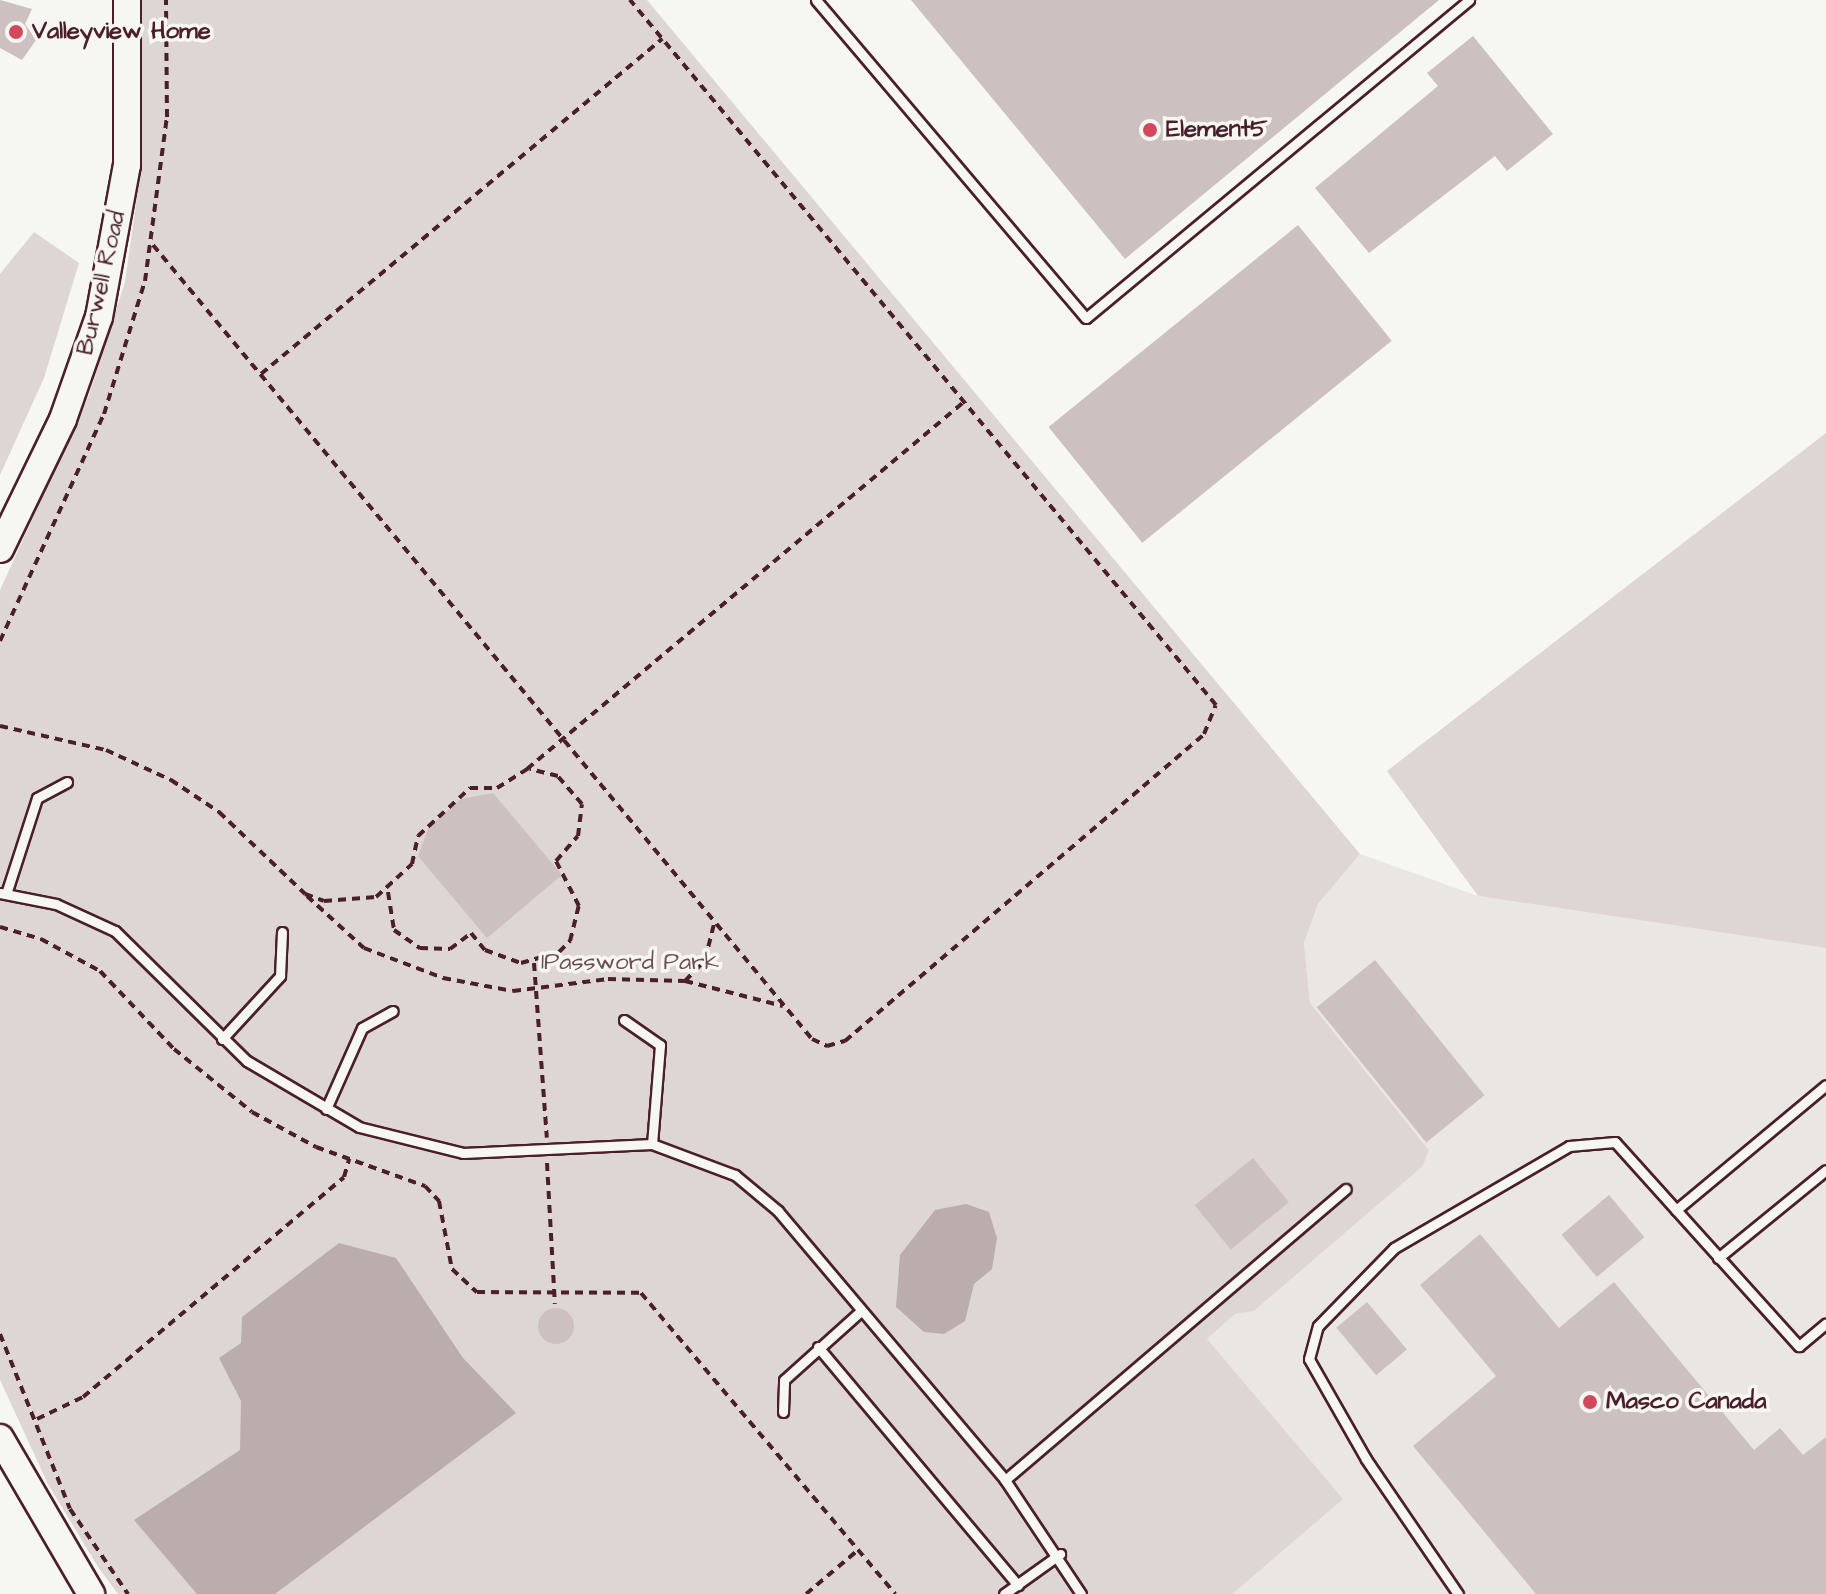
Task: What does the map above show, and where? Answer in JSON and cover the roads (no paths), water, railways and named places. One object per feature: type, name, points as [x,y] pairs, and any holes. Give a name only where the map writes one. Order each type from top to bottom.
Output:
[{"type":"main road","name":"Burwell Road","points":[[0,549],[63,419],[99,317],[127,165],[127,0]]},
{"type":"main road","points":[[0,1438],[91,1594]]},
{"type":"lane","points":[[816,0],[1086,318],[1469,0]]},
{"type":"lane","points":[[67,782],[37,798],[3,894],[56,904],[115,931],[222,1039],[326,1109],[359,1127],[463,1153],[652,1144],[711,1162],[759,1191],[1005,1480],[1060,1554],[1081,1594]]},
{"type":"lane","points":[[222,1039],[280,976],[282,932]]},
{"type":"lane","points":[[326,1109],[362,1028],[393,1011]]},
{"type":"lane","points":[[624,1020],[660,1045],[652,1144]]},
{"type":"lane","points":[[1676,1210],[1826,1085]]},
{"type":"lane","points":[[1458,1594],[1366,1459],[1309,1359],[1318,1326],[1394,1248],[1569,1146],[1615,1142],[1799,1346],[1826,1323]]},
{"type":"lane","points":[[1718,1258],[1826,1170]]},
{"type":"lane","points":[[1005,1480],[1346,1189]]},
{"type":"lane","points":[[783,1412],[784,1380],[861,1311]]},
{"type":"lane","points":[[818,1347],[1018,1585]]},
{"type":"lane","points":[[1004,1594],[1060,1554]]},
{"type":"place","name":"Valleyview Home","points":[[16,32]]},
{"type":"place","name":"Element5","points":[[1150,130]]},
{"type":"place","name":"Masco Canada","points":[[1590,1402]]},
{"type":"park label","name":"1Password Park","points":[[630,963]]}]
